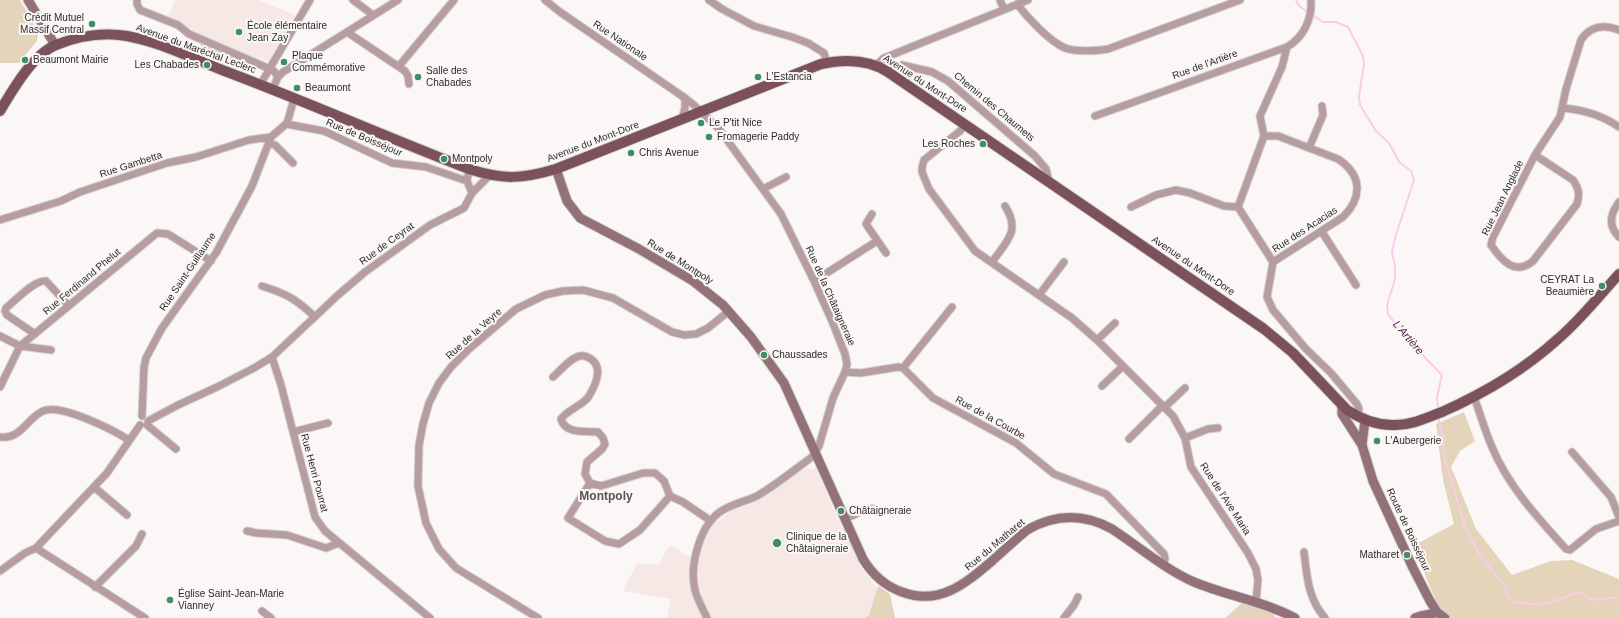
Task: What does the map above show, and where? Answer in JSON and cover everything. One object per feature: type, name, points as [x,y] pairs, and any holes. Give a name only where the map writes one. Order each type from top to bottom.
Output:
[{"type":"main road","name":"Avenue du Maréchal Leclerc","points":[[0,111],[32,65],[55,45],[78,38],[95,35],[128,36],[150,42],[272,90]]},
{"type":"main road","name":"Avenue du Mont-Dore","points":[[272,90],[469,169],[490,175],[516,178],[538,175],[556,169],[701,111],[828,63],[860,61],[876,65],[965,124],[1264,329],[1293,353],[1342,405],[1365,420]]},
{"type":"main road","points":[[1365,420],[1393,425],[1405,424],[1427,418],[1496,386],[1559,339],[1619,274]]},
{"type":"street","points":[[28,0],[55,45]]},
{"type":"street","points":[[137,0],[138,7],[145,13],[178,25],[189,34],[271,67],[280,75]]},
{"type":"street","points":[[260,85],[310,0]]},
{"type":"street","points":[[353,0],[373,15]]},
{"type":"street","points":[[272,90],[280,75],[398,0]]},
{"type":"street","points":[[399,66],[454,0]]},
{"type":"street","name":"Rue Nationale","points":[[545,0],[685,98],[701,111]]},
{"type":"street","points":[[709,0],[742,21],[754,26],[792,36],[808,43],[824,53],[828,63]]},
{"type":"street","points":[[1000,0],[1004,9]]},
{"type":"street","points":[[876,65],[884,58],[1028,0]]},
{"type":"street","points":[[1017,4],[1026,16],[1060,46],[1067,49],[1108,50],[1240,0]]},
{"type":"street","name":"Rue de l'Artière","points":[[1094,116],[1287,47],[1301,36],[1309,17],[1311,4]]},
{"type":"street","name":"Rue Jean Anglade","points":[[1535,155],[1573,180],[1578,187],[1579,197],[1577,204],[1533,261],[1528,266],[1520,268],[1508,264],[1496,254],[1491,245],[1492,241],[1535,155],[1560,117],[1578,47],[1585,34],[1597,27],[1604,26],[1619,30]]},
{"type":"street","points":[[347,32],[405,71],[408,76],[409,84]]},
{"type":"street","points":[[1238,207],[1264,136],[1260,116],[1282,67],[1287,47]]},
{"type":"street","name":"Chemin des Chaumets","points":[[888,72],[902,65],[932,72],[948,81],[1035,156],[1046,169],[1049,182]]},
{"type":"street","points":[[682,119],[685,108],[685,98]]},
{"type":"street","points":[[293,163],[270,140],[286,124],[294,99]]},
{"type":"street","points":[[1309,148],[1323,115],[1322,106]]},
{"type":"street","points":[[1563,108],[1583,110],[1609,120],[1619,127]]},
{"type":"street","name":"Rue de la Châtaigneraie","points":[[701,111],[718,129],[781,214],[832,321],[845,354],[847,364],[833,398],[821,440],[812,457],[766,490],[748,500],[722,510],[711,521],[702,534],[697,547],[692,571],[695,591],[707,618]]},
{"type":"street","name":"Rue de Boisséjour","points":[[286,124],[324,131],[392,163],[426,168],[467,181]]},
{"type":"street","name":"Rue de l'Ave Maria","points":[[965,124],[960,131],[924,160],[922,172],[930,189],[975,251],[1072,318],[1097,340],[1164,406],[1176,420],[1185,438],[1191,467],[1248,553],[1256,569],[1258,580],[1256,601]]},
{"type":"street","name":"Rue des Acacias","points":[[1264,136],[1278,136],[1338,159],[1346,164],[1356,181],[1358,190],[1356,201],[1343,217],[1322,232],[1273,262]]},
{"type":"street","name":"Rue Gambetta","points":[[0,220],[61,201],[80,192],[167,163],[196,157],[250,140],[270,140]]},
{"type":"street","name":"Rue Saint-Guillaume","points":[[144,422],[144,367],[146,358],[162,328],[211,261],[252,186],[270,140]]},
{"type":"street","points":[[469,169],[467,181],[472,193]]},
{"type":"street","name":"Rue de Montpoly","points":[[556,169],[566,201],[580,218],[634,246],[684,275],[703,288],[729,311],[751,337],[784,383],[815,453]]},
{"type":"street","name":"Rue de Ceyrat","points":[[144,422],[254,368],[272,356],[365,272],[430,225],[464,208],[472,193],[490,175]]},
{"type":"street","points":[[763,189],[786,177]]},
{"type":"street","points":[[1131,207],[1156,195],[1176,190],[1190,193],[1224,206],[1238,207]]},
{"type":"street","points":[[1619,202],[1612,215],[1611,222],[1614,232],[1619,237]]},
{"type":"street","points":[[992,262],[1013,230],[1013,224],[1009,212],[1005,206]]},
{"type":"street","points":[[1238,207],[1273,262],[1267,297],[1273,310],[1306,350],[1331,373],[1357,404],[1365,420],[1353,430]]},
{"type":"street","points":[[872,214],[866,224],[886,253]]},
{"type":"street","points":[[1322,232],[1356,285]]},
{"type":"street","name":"Rue Ferdinand Phelut","points":[[20,346],[157,233],[168,234],[211,261]]},
{"type":"street","points":[[814,281],[878,241]]},
{"type":"street","points":[[1039,295],[1064,262]]},
{"type":"street","points":[[35,334],[8,315],[5,312],[6,308],[36,283],[42,280],[46,281],[69,306]]},
{"type":"street","points":[[262,286],[282,292],[298,301],[315,317]]},
{"type":"street","name":"Rue de la Veyre","points":[[538,618],[456,568],[440,550],[426,523],[418,486],[419,445],[429,403],[439,383],[451,367],[469,349],[516,309],[545,296],[563,291],[583,290],[613,298],[672,332],[684,335],[696,334],[708,328],[729,311]]},
{"type":"street","points":[[845,372],[861,373],[898,367],[903,368],[952,307]]},
{"type":"street","points":[[1097,340],[1115,323]]},
{"type":"street","points":[[0,336],[20,346],[51,350]]},
{"type":"street","points":[[0,387],[20,346]]},
{"type":"street","name":"Rue Henri Pourrat","points":[[272,356],[281,385],[315,517],[325,531],[430,618]]},
{"type":"street","points":[[553,377],[580,356],[590,358],[596,366],[598,375],[588,398],[565,413],[561,419],[563,425],[569,429],[598,432],[603,438],[605,444],[602,449],[587,462],[586,474],[590,483]]},
{"type":"street","points":[[1102,386],[1123,366]]},
{"type":"street","name":"Rue de la Courbe","points":[[903,368],[933,398],[1016,443],[1054,474],[1106,494],[1164,554],[1164,564]]},
{"type":"street","points":[[1129,439],[1185,388]]},
{"type":"street","points":[[1474,397],[1492,447],[1509,479],[1528,506],[1566,549],[1570,550],[1596,529],[1619,521]]},
{"type":"street","name":"Route de Boisséjour","points":[[1342,405],[1342,414],[1362,445],[1373,481],[1413,568],[1437,612],[1445,618]]},
{"type":"street","points":[[0,437],[5,438],[17,434],[42,411],[49,409],[61,409],[130,440]]},
{"type":"street","name":"Route de Boisséjour","points":[[1362,445],[1362,436],[1367,434],[1365,420]]},
{"type":"street","points":[[0,571],[25,553],[36,548],[107,473],[144,422],[176,449]]},
{"type":"street","points":[[293,432],[328,423]]},
{"type":"street","points":[[1185,438],[1208,429],[1218,428]]},
{"type":"street","points":[[1572,452],[1611,497],[1619,517]]},
{"type":"street","name":"Rue du Matharet","points":[[815,453],[863,559],[872,572],[891,587],[912,595],[936,595],[958,588],[971,579],[1027,530],[1045,521],[1066,516],[1101,522],[1186,578],[1197,583],[1279,609],[1295,618]]},
{"type":"street","points":[[590,483],[601,486],[643,473],[655,473],[664,481],[670,496],[683,502],[711,521]]},
{"type":"street","points":[[590,483],[568,518],[605,541],[619,544],[640,530],[670,496]]},
{"type":"street","points":[[94,487],[127,514]]},
{"type":"street","points":[[845,519],[867,509],[876,509]]},
{"type":"street","points":[[247,531],[288,535],[326,548],[339,543]]},
{"type":"street","points":[[95,587],[136,546],[142,534]]},
{"type":"street","points":[[36,548],[145,618]]},
{"type":"street","points":[[1304,552],[1310,593],[1315,605],[1325,618]]},
{"type":"street","points":[[1064,618],[1078,597]]},
{"type":"street","points":[[1418,617],[1424,606],[1430,601]]},
{"type":"street","points":[[262,611],[271,618]]},
{"type":"street","points":[[1418,617],[1437,612]]},
{"type":"shaded area","points":[[0,0],[20,0],[38,32],[37,41],[19,63],[0,63]]},
{"type":"shaded area","name":"École élémentaire Jean Zay","points":[[175,0],[259,0],[295,15],[270,62],[192,35],[192,29],[168,17]]},
{"type":"shaded area","points":[[202,41],[248,60],[243,69],[198,51]]},
{"type":"shaded area","points":[[1464,412],[1475,441],[1460,451],[1451,467],[1476,529],[1512,575],[1551,561],[1572,560],[1619,579],[1619,618],[1428,618],[1438,606],[1413,546],[1454,524],[1443,480],[1436,424]]},
{"type":"shaded area","name":"Clinique de la Châtaigneraie","points":[[803,469],[816,469],[843,531],[847,534],[861,568],[878,589],[875,618],[667,618],[671,599],[623,591],[637,563],[658,565],[670,545],[690,557],[698,556],[712,526],[735,508],[760,499]]},
{"type":"shaded area","points":[[878,586],[890,594],[895,618],[865,618],[869,615]]},
{"type":"shaded area","points":[[1242,603],[1275,613],[1274,616],[1278,618],[1225,618]]},
{"type":"waterway","name":"L'Artière","points":[[1296,0],[1299,6],[1323,22],[1336,22],[1348,27],[1363,56],[1364,64],[1359,96],[1360,105],[1376,131],[1389,143],[1400,163],[1411,171],[1414,180],[1395,238],[1392,253],[1395,266],[1395,279],[1387,305],[1388,314],[1405,337],[1442,375],[1437,397],[1438,410]]},
{"type":"waterway","name":"L'Artière","points":[[1438,417],[1443,437],[1444,456],[1465,527],[1478,552],[1505,586],[1508,597],[1514,602],[1534,604],[1549,603],[1578,592],[1583,593],[1587,597],[1595,600],[1619,597]]},
{"type":"place","name":"Crédit Mutuel Massif Central","points":[[92,24]]},
{"type":"place","name":"École élémentaire Jean Zay","points":[[239,32]]},
{"type":"place","name":"Beaumont Mairie","points":[[25,60]]},
{"type":"place","name":"Plaque Commémorative","points":[[284,62]]},
{"type":"place","name":"Les Chabades","points":[[207,65]]},
{"type":"place","name":"Salle des Chabades","points":[[418,77]]},
{"type":"place","name":"L'Estancia","points":[[758,77]]},
{"type":"place","name":"Beaumont","points":[[297,88]]},
{"type":"place","name":"Le P'tit Nice","points":[[701,123]]},
{"type":"place","name":"Fromagerie Paddy","points":[[709,137]]},
{"type":"place","name":"Les Roches","points":[[983,144]]},
{"type":"place","name":"Chris Avenue","points":[[631,153]]},
{"type":"place","name":"Montpoly","points":[[444,159]]},
{"type":"place","name":"CEYRAT La Beaumière","points":[[1602,286]]},
{"type":"place","name":"Chaussades","points":[[764,355]]},
{"type":"place","name":"L'Aubergerie","points":[[1377,441]]},
{"type":"place","name":"Châtaigneraie","points":[[841,511]]},
{"type":"place","name":"Clinique de la Châtaigneraie","points":[[777,543]]},
{"type":"place","name":"Matharet","points":[[1407,555]]},
{"type":"place","name":"Église Saint-Jean-Marie Vianney","points":[[170,600]]},
{"type":"district","name":"Montpoly","points":[[606,497]]}]
